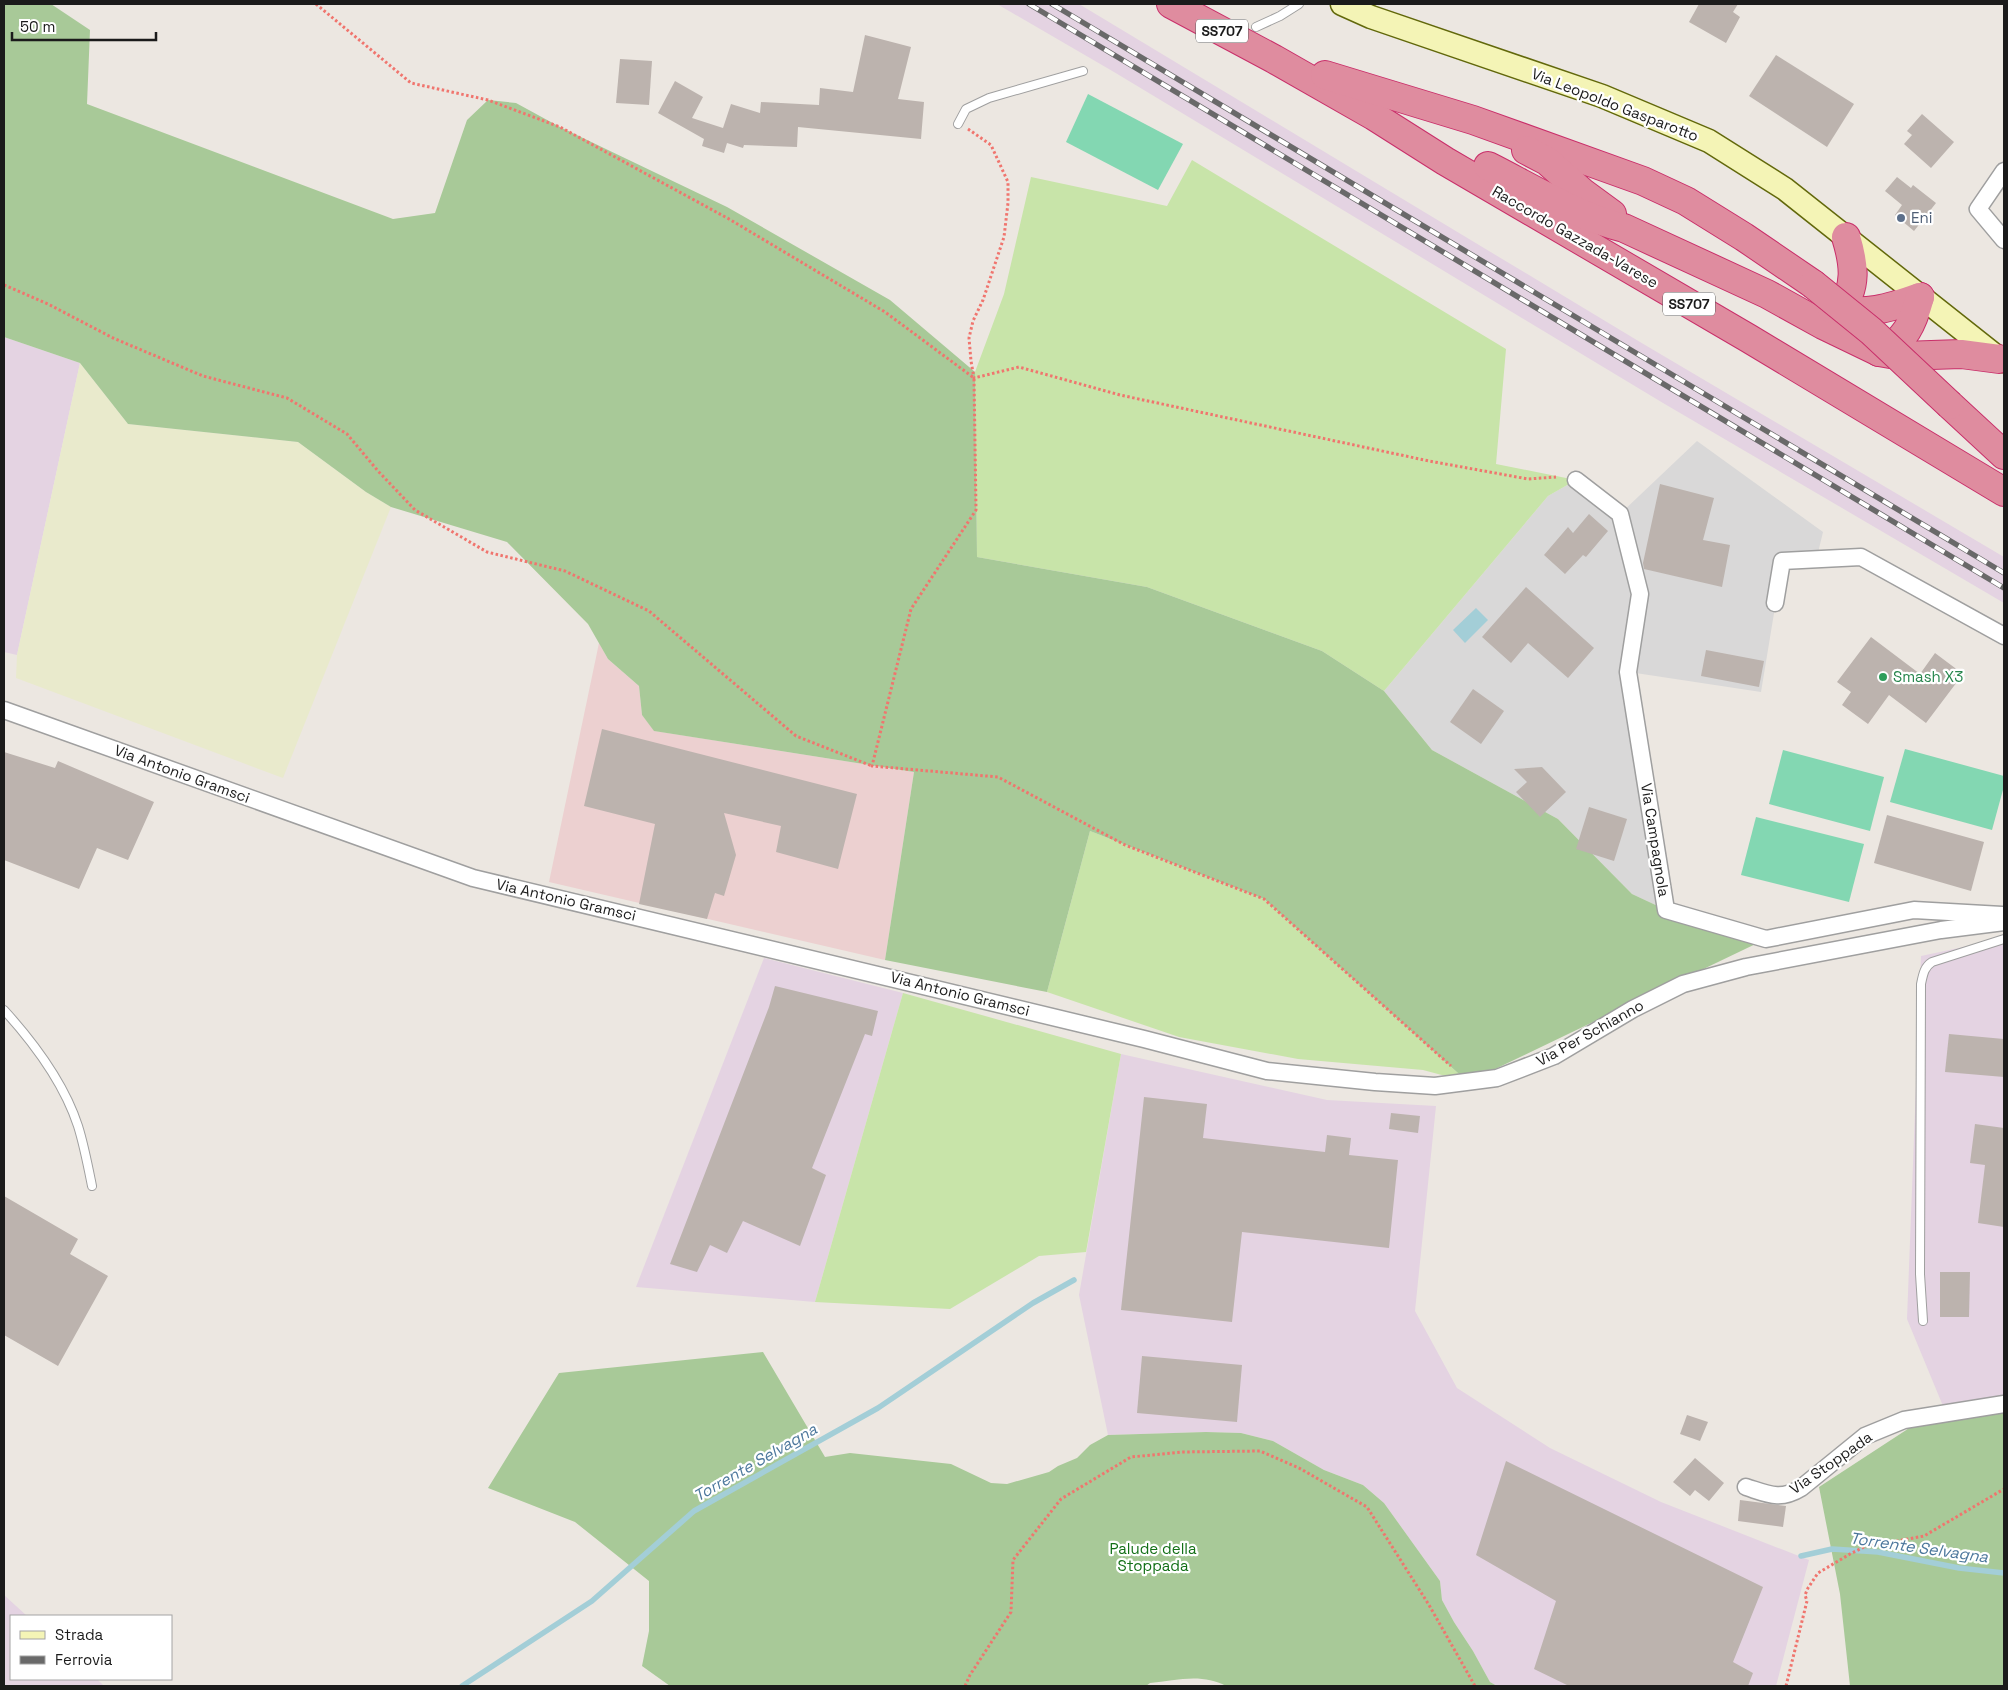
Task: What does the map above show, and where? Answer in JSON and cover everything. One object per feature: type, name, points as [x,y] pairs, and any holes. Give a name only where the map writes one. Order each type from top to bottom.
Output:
[{"type":"highway","name":"Raccordo Gazzada-Varese","points":[[1171,4],[1274,58],[1374,116],[1445,161],[1748,338],[2004,492]]},
{"type":"highway","name":"Raccordo Gazzada-Varese","points":[[1274,58],[1473,120],[1643,180],[1686,201],[1813,284],[1871,331],[2004,454]]},
{"type":"highway","points":[[1354,84],[1547,160],[1582,192],[1617,218],[1624,228]]},
{"type":"highway","points":[[1374,116],[1442,144],[1582,213],[1624,228],[1767,294],[1823,325],[1879,352],[1902,356],[1961,354],[2001,361]]},
{"type":"highway","points":[[1839,310],[1848,300],[1852,287],[1852,262],[1846,237]]},
{"type":"highway","points":[[1767,294],[1839,310],[1868,312],[1896,306],[1920,296]]},
{"type":"highway","points":[[1879,352],[1893,347],[1901,339],[1910,324],[1920,296]]},
{"type":"main road","name":"Via Leopoldo Gasparotto","points":[[1342,4],[1371,17],[1602,96],[1709,141],[1785,189],[2001,361]]},
{"type":"street","points":[[2004,171],[1978,210],[2004,240]]},
{"type":"street","name":"Via Campagnola","points":[[1576,480],[1620,514],[1640,594],[1628,672],[1666,910],[1766,939],[1914,910],[2004,915]]},
{"type":"street","points":[[1775,603],[1782,561],[1861,557],[2004,636]]},
{"type":"street","name":"Via Antonio Gramsci","points":[[4,710],[474,878],[1144,1039]]},
{"type":"street","name":"Via Per Schianno","points":[[1144,1039],[1267,1071],[1435,1086],[1468,1082],[1497,1078],[1554,1056],[1633,1009],[1683,984],[1746,966],[1941,930],[2004,922]]},
{"type":"street","name":"Via Stoppada","points":[[1746,1487],[1778,1496],[1790,1495],[1865,1436],[1904,1420],[2004,1404]]},
{"type":"lane","points":[[1256,26],[1280,16],[1299,4]]},
{"type":"lane","points":[[958,124],[966,109],[989,98],[1084,71]]},
{"type":"lane","points":[[1922,1321],[1920,1255],[1921,984],[1923,972],[1932,962],[2004,939]]},
{"type":"lane","points":[[4,1010],[49,1069],[68,1103],[78,1126],[92,1186]]},
{"type":"path","points":[[316,4],[411,83],[488,100],[560,127],[729,219],[885,312],[974,378]]},
{"type":"path","points":[[872,766],[911,609],[976,510],[974,378],[970,338],[973,321],[983,300],[1004,237],[1008,182],[991,145],[958,124]]},
{"type":"path","points":[[4,285],[48,304],[113,338],[202,376],[287,398],[348,434],[378,471],[415,510],[487,552],[565,571],[649,611],[796,736],[872,766],[998,777],[1125,844],[1264,899],[1468,1082]]},
{"type":"path","points":[[974,378],[1019,366],[1120,395],[1368,446],[1429,461],[1528,479],[1556,476]]},
{"type":"path","points":[[965,1686],[970,1675],[1011,1612],[1013,1560],[1061,1500],[1131,1457],[1182,1452],[1260,1451],[1299,1468],[1367,1507],[1428,1605],[1475,1686]]},
{"type":"path","points":[[1786,1686],[1807,1601],[1805,1595],[1818,1573],[1864,1547],[1924,1536],[2004,1489]]},
{"type":"shaded area","points":[[997,4],[1079,4],[1640,342],[2004,557],[2004,603],[1663,403],[1114,72]]},
{"type":"shaded area","points":[[4,337],[80,363],[17,655],[4,652]]},
{"type":"shaded area","points":[[1697,441],[1823,532],[1816,561],[1782,565],[1761,692],[1629,672],[1666,910],[1632,894],[1558,819],[1432,750],[1384,691],[1548,496],[1576,480],[1620,514]]},
{"type":"shaded area","points":[[599,643],[608,659],[639,686],[642,715],[655,731],[914,772],[885,960],[549,882]]},
{"type":"shaded area","points":[[2004,940],[2004,1399],[1943,1406],[1907,1319],[1921,956]]},
{"type":"shaded area","points":[[764,958],[903,993],[815,1302],[636,1287]]},
{"type":"shaded area","points":[[1121,1054],[1327,1100],[1436,1106],[1415,1311],[1457,1388],[1550,1448],[1661,1502],[1809,1560],[1776,1686],[1497,1686],[1490,1682],[1442,1600],[1440,1581],[1384,1503],[1363,1485],[1324,1470],[1273,1441],[1241,1433],[1206,1432],[1108,1435],[1079,1295]]},
{"type":"shaded area","points":[[4,1595],[26,1615],[10,1615],[10,1680],[98,1680],[103,1685],[102,1686],[4,1686]]},
{"type":"green space","points":[[4,4],[51,4],[90,30],[87,104],[393,219],[435,213],[467,120],[488,100],[516,103],[560,127],[727,207],[890,300],[975,372],[977,557],[1147,587],[1322,651],[1384,691],[1432,750],[1558,819],[1632,894],[1707,929],[1766,939],[1468,1082],[1264,899],[1090,831],[1047,992],[885,960],[914,772],[654,731],[642,715],[639,686],[608,659],[588,624],[507,542],[391,507],[366,492],[298,442],[128,424],[80,363],[4,337]]},
{"type":"green space","points":[[1088,94],[1183,144],[1158,190],[1066,142]]},
{"type":"green space","points":[[1192,160],[1506,349],[1496,464],[1576,480],[1548,496],[1384,691],[1322,651],[1147,587],[977,557],[975,372],[1004,294],[1031,177],[1167,206]]},
{"type":"green space","points":[[80,363],[128,424],[298,442],[366,492],[391,507],[283,778],[16,678],[17,655]]},
{"type":"green space","points":[[1905,749],[2004,776],[2004,786],[1992,830],[1890,802]]},
{"type":"green space","points":[[1783,750],[1884,777],[1870,831],[1769,804]]},
{"type":"green space","points":[[1756,817],[1864,844],[1849,902],[1741,875]]},
{"type":"green space","points":[[1090,831],[1264,899],[1468,1082],[1423,1070],[1298,1059],[1179,1037],[1047,992]]},
{"type":"green space","points":[[903,993],[1121,1054],[1086,1252],[1039,1256],[950,1309],[815,1302]]},
{"type":"green space","name":"Palude della Stoppada","points":[[763,1352],[825,1457],[850,1453],[951,1464],[991,1483],[1007,1484],[1049,1472],[1077,1458],[1090,1445],[1108,1435],[1206,1432],[1241,1433],[1273,1441],[1324,1470],[1363,1485],[1384,1503],[1440,1581],[1442,1600],[1490,1682],[1497,1686],[1226,1686],[1208,1680],[1189,1678],[1150,1683],[1146,1686],[670,1686],[642,1666],[649,1631],[649,1581],[575,1522],[488,1488],[559,1373]]},
{"type":"green space","points":[[2004,1399],[2004,1686],[1850,1686],[1840,1594],[1819,1487],[1943,1406]]},
{"type":"water","points":[[1476,608],[1488,620],[1465,643],[1453,630]]},
{"type":"building","points":[[1699,4],[1738,4],[1733,12],[1740,17],[1726,43],[1689,22]]},
{"type":"building","points":[[865,35],[911,47],[898,99],[924,102],[921,139],[798,127],[797,147],[744,145],[743,148],[727,143],[724,153],[702,146],[704,139],[658,113],[675,81],[703,97],[692,118],[723,128],[731,104],[760,113],[761,102],[819,105],[820,88],[853,92]]},
{"type":"building","points":[[1776,55],[1854,104],[1827,147],[1749,96]]},
{"type":"building","points":[[620,59],[652,61],[649,105],[616,103]]},
{"type":"building","points":[[1922,114],[1954,142],[1931,168],[1904,144],[1912,135],[1907,131]]},
{"type":"building","points":[[1897,177],[1911,188],[1913,185],[1936,203],[1914,231],[1895,215],[1902,205],[1885,191]]},
{"type":"building","points":[[1660,484],[1714,498],[1703,540],[1730,545],[1722,587],[1644,569],[1643,563]]},
{"type":"building","points":[[1589,514],[1608,531],[1586,557],[1583,555],[1565,574],[1544,555],[1568,527],[1573,533]]},
{"type":"building","points":[[1526,587],[1594,648],[1568,678],[1528,643],[1511,663],[1482,637]]},
{"type":"building","points":[[1871,637],[1920,674],[1935,653],[1963,674],[1926,723],[1889,695],[1868,724],[1842,705],[1851,692],[1837,682]]},
{"type":"building","points":[[1706,650],[1764,661],[1759,687],[1701,676]]},
{"type":"building","points":[[1473,689],[1504,711],[1481,744],[1450,722]]},
{"type":"building","points":[[602,729],[857,794],[838,869],[776,852],[781,826],[724,813],[736,855],[724,896],[715,893],[707,919],[639,904],[655,824],[584,806]]},
{"type":"building","points":[[4,752],[55,768],[58,761],[154,802],[128,860],[97,848],[79,889],[4,860]]},
{"type":"building","points":[[1542,767],[1566,792],[1540,817],[1516,792],[1527,782],[1514,769]]},
{"type":"building","points":[[1589,807],[1627,819],[1614,861],[1576,849]]},
{"type":"building","points":[[1887,815],[1984,842],[1971,891],[1874,863]]},
{"type":"building","points":[[775,986],[878,1011],[872,1036],[865,1034],[812,1168],[826,1175],[800,1246],[743,1221],[727,1253],[710,1245],[697,1272],[670,1264],[769,1007]]},
{"type":"building","points":[[1949,1034],[2004,1039],[2004,1077],[1945,1072]]},
{"type":"building","points":[[1144,1097],[1207,1104],[1203,1138],[1325,1152],[1327,1135],[1351,1138],[1349,1155],[1398,1160],[1389,1248],[1242,1232],[1232,1322],[1121,1310]]},
{"type":"building","points":[[1391,1113],[1420,1116],[1418,1133],[1389,1129]]},
{"type":"building","points":[[1975,1124],[2004,1128],[2004,1227],[1978,1223],[1985,1165],[1970,1163]]},
{"type":"building","points":[[4,1196],[78,1239],[70,1254],[108,1276],[58,1366],[4,1335]]},
{"type":"building","points":[[1940,1272],[1970,1272],[1969,1317],[1940,1317]]},
{"type":"building","points":[[1142,1356],[1242,1365],[1237,1422],[1137,1413]]},
{"type":"building","points":[[1687,1415],[1708,1422],[1700,1441],[1680,1434]]},
{"type":"building","points":[[1695,1458],[1724,1483],[1709,1501],[1695,1490],[1690,1496],[1673,1482]]},
{"type":"building","points":[[1506,1461],[1763,1587],[1733,1662],[1753,1673],[1748,1686],[1569,1686],[1534,1669],[1556,1601],[1476,1555]]},
{"type":"building","points":[[1740,1500],[1786,1506],[1783,1527],[1738,1521]]},
{"type":"waterway","name":"Torrente Selvagna","points":[[462,1686],[592,1601],[694,1511],[878,1408],[1033,1303],[1074,1280]]},
{"type":"waterway","name":"Torrente Selvagna","points":[[1801,1556],[1832,1549],[1878,1552],[1959,1568],[2004,1573]]},
{"type":"railway","points":[[1029,4],[2004,588]]},
{"type":"railway","points":[[1052,4],[2004,573]]},
{"type":"place","name":"Eni","points":[[1901,218]]},
{"type":"place","name":"Smash X3","points":[[1883,677]]}]
